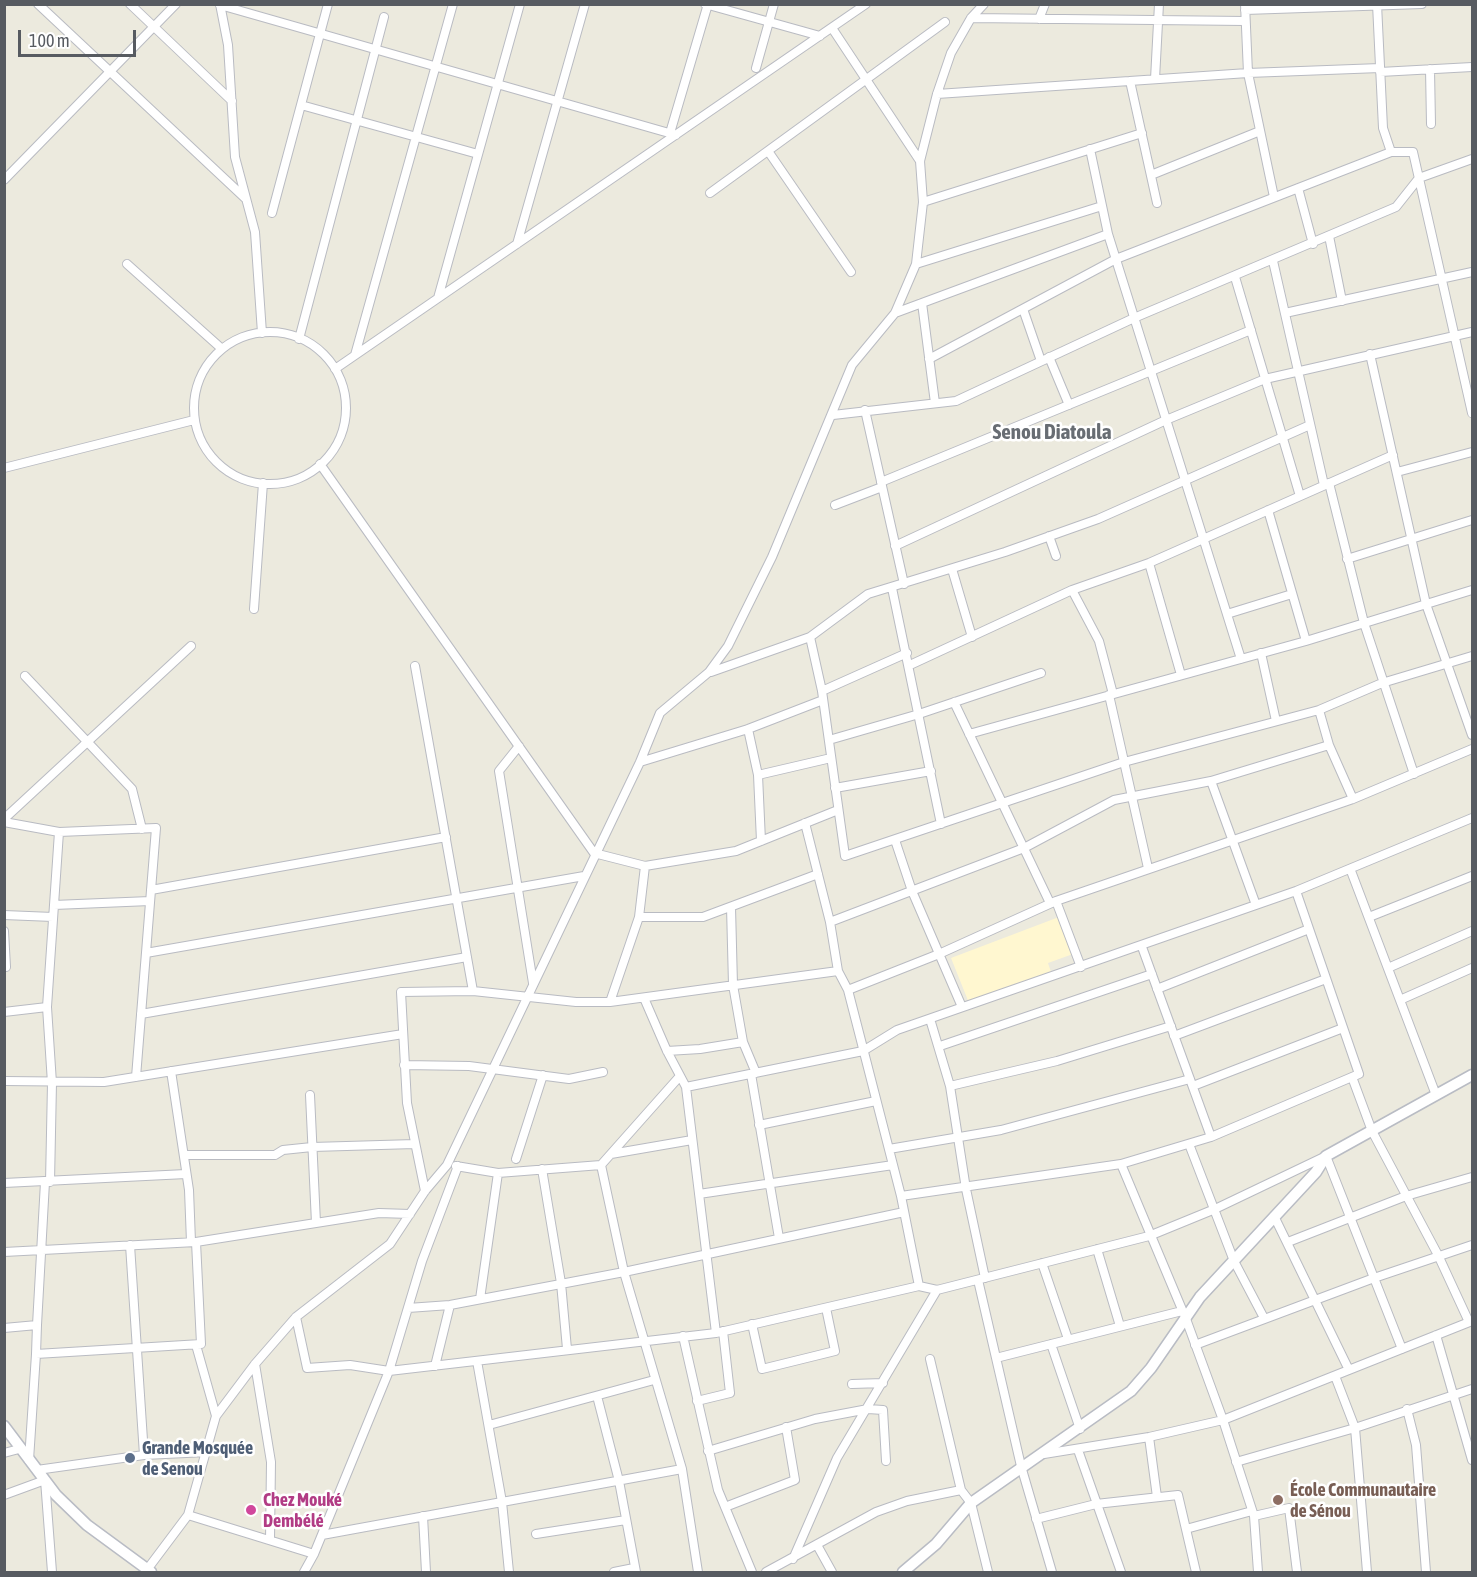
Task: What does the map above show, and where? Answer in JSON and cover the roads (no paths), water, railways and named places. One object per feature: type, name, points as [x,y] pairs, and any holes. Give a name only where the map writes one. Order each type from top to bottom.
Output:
[{"type":"street","points":[[38,4],[247,199]]},
{"type":"street","points":[[130,4],[232,101]]},
{"type":"street","points":[[4,180],[176,4]]},
{"type":"street","points":[[272,213],[328,4]]},
{"type":"street","points":[[356,355],[453,4]]},
{"type":"street","points":[[438,298],[520,4]]},
{"type":"street","points":[[517,244],[585,4]]},
{"type":"street","points":[[756,68],[774,4]]},
{"type":"street","points":[[335,369],[673,134],[866,4]]},
{"type":"street","points":[[4,1425],[19,1449],[56,1496],[87,1525],[148,1572],[188,1515],[216,1416],[255,1364],[296,1317],[390,1244],[425,1191],[447,1165],[594,853],[640,762],[660,713],[709,672],[728,646],[772,557],[852,365],[895,313],[916,264],[923,202],[920,161],[938,94],[951,53],[971,18],[984,4]]},
{"type":"street","points":[[1039,19],[1046,4]]},
{"type":"street","points":[[1155,79],[1159,4]]},
{"type":"street","points":[[1274,197],[1248,73],[1245,7],[1422,4]]},
{"type":"street","points":[[262,333],[255,232],[235,157],[228,45],[220,5],[673,134]]},
{"type":"street","points":[[673,134],[707,5],[819,36]]},
{"type":"street","points":[[1377,5],[1383,128],[1391,152]]},
{"type":"street","points":[[299,339],[384,17]]},
{"type":"street","points":[[971,18],[1245,21]]},
{"type":"street","points":[[710,194],[945,22]]},
{"type":"street","points":[[832,28],[920,161]]},
{"type":"street","points":[[938,94],[1248,73],[1472,67],[1473,73]]},
{"type":"street","points":[[1430,69],[1431,124]]},
{"type":"street","points":[[1130,81],[1157,203]]},
{"type":"street","points":[[301,105],[478,154]]},
{"type":"street","points":[[1151,175],[1260,131]]},
{"type":"street","points":[[923,202],[1142,133]]},
{"type":"street","points":[[1090,149],[1108,234],[1241,659]]},
{"type":"street","points":[[768,151],[850,272]]},
{"type":"street","points":[[929,359],[1116,259],[1391,152],[1413,152],[1473,413]]},
{"type":"street","points":[[833,415],[956,400],[1134,318],[1396,207],[1419,178],[1472,163]]},
{"type":"street","points":[[1298,188],[1313,244]]},
{"type":"street","points":[[916,264],[1102,206]]},
{"type":"street","points":[[895,313],[1108,234]]},
{"type":"street","points":[[1329,236],[1342,301]]},
{"type":"street","points":[[1273,261],[1310,425],[1364,623],[1414,774]]},
{"type":"street","points":[[127,264],[222,350]]},
{"type":"street","points":[[1285,314],[1473,272]]},
{"type":"street","points":[[1235,277],[1300,496]]},
{"type":"street","points":[[922,303],[935,403]]},
{"type":"street","points":[[1023,309],[1069,405]]},
{"type":"street","points":[[835,505],[1251,330]]},
{"type":"street","points":[[896,546],[1166,420],[1266,379],[1298,369],[1473,332]]},
{"type":"street","points":[[262,333],[281,333],[299,339],[323,354],[335,369],[342,386],[345,415],[338,442],[320,464],[296,479],[263,483],[240,478],[216,462],[204,447],[194,420],[194,402],[198,383],[206,366],[222,350],[243,337],[262,333]]},
{"type":"street","points":[[1370,354],[1426,604],[1473,735]]},
{"type":"street","points":[[865,410],[904,584]]},
{"type":"street","points":[[4,468],[194,420]]},
{"type":"street","points":[[709,672],[810,637],[868,594],[952,569],[1098,519],[1310,425]]},
{"type":"street","points":[[1397,472],[1473,452]]},
{"type":"street","points":[[910,665],[1072,590],[1149,563],[1393,455]]},
{"type":"street","points":[[320,464],[594,853],[645,866],[735,851],[838,810]]},
{"type":"street","points":[[254,609],[263,483]]},
{"type":"street","points":[[1268,510],[1306,641]]},
{"type":"street","points":[[1347,559],[1473,520]]},
{"type":"street","points":[[1049,536],[1056,556]]},
{"type":"street","points":[[1149,563],[1182,675]]},
{"type":"street","points":[[952,569],[972,637]]},
{"type":"street","points":[[892,588],[910,665],[941,824]]},
{"type":"street","points":[[1072,590],[1099,641],[1148,867]]},
{"type":"street","points":[[969,734],[1306,641],[1473,590]]},
{"type":"street","points":[[1227,614],[1292,594]]},
{"type":"street","points":[[810,637],[823,695],[845,856],[1124,762],[1319,710],[1382,683],[1473,656]]},
{"type":"street","points":[[4,820],[191,646]]},
{"type":"street","points":[[640,762],[748,729],[907,653]]},
{"type":"street","points":[[1261,653],[1276,721]]},
{"type":"street","points":[[415,666],[473,991]]},
{"type":"street","points":[[829,740],[919,714],[1041,673]]},
{"type":"street","points":[[24,676],[132,789],[142,829]]},
{"type":"street","points":[[954,702],[1024,848],[1053,902],[1081,967]]},
{"type":"street","points":[[1319,710],[1329,745],[1353,800]]},
{"type":"street","points":[[748,729],[758,775],[761,841]]},
{"type":"street","points":[[830,922],[1024,848],[1114,800],[1211,782],[1329,745]]},
{"type":"street","points":[[519,746],[499,771],[533,983]]},
{"type":"street","points":[[848,990],[939,954],[1053,902],[1148,867],[1353,800],[1473,749]]},
{"type":"street","points":[[758,775],[831,758]]},
{"type":"street","points":[[835,788],[931,771]]},
{"type":"street","points":[[1211,782],[1256,904]]},
{"type":"street","points":[[686,1087],[863,1051],[897,1030],[1142,947],[1351,871],[1473,818]]},
{"type":"street","points":[[4,820],[59,832],[156,828],[136,1077]]},
{"type":"street","points":[[805,823],[830,922],[838,971],[848,990],[901,1196],[919,1286]]},
{"type":"street","points":[[29,1461],[52,1083],[47,1007],[59,832]]},
{"type":"street","points":[[151,890],[446,837]]},
{"type":"street","points":[[895,840],[912,891],[962,1007]]},
{"type":"street","points":[[610,1002],[639,917],[645,866]]},
{"type":"street","points":[[1351,871],[1436,1095]]},
{"type":"street","points":[[639,917],[703,917],[818,874]]},
{"type":"street","points":[[146,953],[584,876]]},
{"type":"street","points":[[1369,917],[1473,876]]},
{"type":"street","points":[[901,1196],[1121,1164],[1211,1137],[1359,1074],[1296,891]]},
{"type":"street","points":[[54,905],[150,901]]},
{"type":"street","points":[[730,907],[734,985],[743,1041],[753,1073],[759,1125],[779,1238]]},
{"type":"street","points":[[4,915],[53,916]]},
{"type":"street","points":[[1157,989],[1309,929]]},
{"type":"street","points":[[4,931],[6,967]]},
{"type":"street","points":[[1388,968],[1473,931]]},
{"type":"street","points":[[1142,947],[1211,1137]]},
{"type":"street","points":[[141,1014],[467,957]]},
{"type":"street","points":[[1400,1000],[1473,968]]},
{"type":"street","points":[[425,1191],[407,1103],[401,992],[473,991],[610,1002],[838,971]]},
{"type":"street","points":[[940,1046],[1152,974]]},
{"type":"street","points":[[1174,1036],[1326,979]]},
{"type":"street","points":[[644,998],[666,1051],[686,1087],[706,1253],[730,1393],[697,1401]]},
{"type":"street","points":[[4,1012],[47,1007]]},
{"type":"street","points":[[930,1019],[940,1046],[950,1086],[996,1358],[1021,1466],[1052,1572]]},
{"type":"street","points":[[950,1086],[1057,1061],[1171,1026]]},
{"type":"street","points":[[889,1149],[1001,1130],[1191,1082],[1343,1028]]},
{"type":"street","points":[[4,1081],[104,1082],[403,1034]]},
{"type":"street","points":[[666,1051],[700,1049],[743,1041]]},
{"type":"street","points":[[404,1065],[493,1068],[569,1079],[603,1072]]},
{"type":"street","points":[[36,1354],[201,1344],[194,1242],[171,1071]]},
{"type":"street","points":[[516,1159],[543,1075]]},
{"type":"street","points":[[296,1317],[305,1367],[350,1365],[389,1371],[720,1332],[919,1286],[937,1290],[1149,1236],[1215,1209],[1326,1156],[1473,1075]]},
{"type":"street","points":[[680,1076],[602,1165],[624,1272],[682,1469],[698,1572]]},
{"type":"street","points":[[1044,1454],[1149,1437],[1223,1420],[1471,1322],[1372,1131],[1352,1077]]},
{"type":"street","points":[[310,1095],[316,1223]]},
{"type":"street","points":[[759,1125],[876,1101]]},
{"type":"street","points":[[610,1154],[693,1140]]},
{"type":"street","points":[[184,1155],[275,1155],[283,1150],[312,1147],[415,1144]]},
{"type":"street","points":[[1190,1144],[1234,1261],[1264,1318]]},
{"type":"street","points":[[903,1572],[936,1544],[971,1503],[1021,1466],[1044,1454],[1080,1429],[1131,1391],[1151,1368],[1184,1315],[1316,1172],[1326,1156]]},
{"type":"street","points":[[1326,1156],[1402,1349]]},
{"type":"street","points":[[1121,1164],[1149,1236],[1184,1315],[1223,1420],[1253,1514],[1258,1572]]},
{"type":"street","points":[[447,1165],[498,1173],[602,1165]]},
{"type":"street","points":[[699,1194],[893,1165]]},
{"type":"street","points":[[304,1572],[314,1554],[389,1371],[422,1261],[458,1166]]},
{"type":"street","points":[[542,1169],[561,1283],[567,1349]]},
{"type":"street","points":[[480,1299],[498,1173]]},
{"type":"street","points":[[4,1183],[186,1174]]},
{"type":"street","points":[[1288,1242],[1406,1196],[1473,1177]]},
{"type":"street","points":[[408,1308],[450,1305],[624,1272],[904,1212]]},
{"type":"street","points":[[4,1252],[41,1248],[194,1242],[380,1213],[410,1214]]},
{"type":"street","points":[[1274,1216],[1317,1299],[1349,1370]]},
{"type":"street","points":[[130,1245],[135,1348],[144,1455]]},
{"type":"street","points":[[1195,1344],[1438,1255],[1473,1245]]},
{"type":"street","points":[[1097,1249],[1120,1326]]},
{"type":"street","points":[[1042,1263],[1068,1340]]},
{"type":"street","points":[[793,1559],[837,1458],[937,1290]]},
{"type":"street","points":[[435,1366],[450,1305]]},
{"type":"street","points":[[752,1324],[762,1369],[835,1351],[826,1308]]},
{"type":"street","points":[[996,1358],[1120,1326],[1184,1315]]},
{"type":"street","points":[[4,1328],[37,1325]]},
{"type":"street","points":[[1436,1335],[1473,1460]]},
{"type":"street","points":[[683,1336],[708,1451],[725,1506],[752,1572]]},
{"type":"street","points":[[196,1344],[216,1416]]},
{"type":"street","points":[[1051,1344],[1080,1429]]},
{"type":"street","points":[[930,1359],[961,1491],[971,1503],[988,1572]]},
{"type":"street","points":[[477,1361],[502,1502],[509,1572]]},
{"type":"street","points":[[255,1364],[271,1462],[270,1540]]},
{"type":"street","points":[[1335,1376],[1355,1428],[1367,1572]]},
{"type":"street","points":[[489,1425],[654,1380]]},
{"type":"street","points":[[852,1384],[883,1383]]},
{"type":"street","points":[[1236,1462],[1355,1428],[1473,1389]]},
{"type":"street","points":[[597,1396],[619,1481],[635,1570],[614,1572]]},
{"type":"street","points":[[708,1451],[786,1427],[868,1409],[883,1410],[886,1461]]},
{"type":"street","points":[[1407,1409],[1416,1445],[1426,1572]]},
{"type":"street","points":[[725,1506],[795,1480],[786,1427]]},
{"type":"street","points":[[1149,1437],[1157,1497]]},
{"type":"street","points":[[4,1453],[19,1449]]},
{"type":"street","points":[[1078,1450],[1121,1572]]},
{"type":"street","points":[[37,1470],[144,1455],[207,1452]]},
{"type":"street","points":[[322,1535],[682,1469]]},
{"type":"street","points":[[4,1496],[45,1480]]},
{"type":"street","points":[[45,1480],[52,1572]]},
{"type":"street","points":[[766,1572],[876,1512],[907,1501],[961,1491]]},
{"type":"street","points":[[1036,1519],[1096,1504],[1178,1495],[1196,1572]]},
{"type":"street","points":[[1186,1529],[1289,1508],[1297,1572]]},
{"type":"street","points":[[188,1515],[314,1554]]},
{"type":"street","points":[[423,1516],[426,1572]]},
{"type":"street","points":[[536,1534],[626,1520]]},
{"type":"street","points":[[817,1545],[832,1572]]},
{"type":"place","name":"Grande Mosquée de Senou","points":[[130,1458]]},
{"type":"place","name":"École Communautaire de Sénou","points":[[1278,1500]]},
{"type":"place","name":"Chez Mouké Dembélé","points":[[251,1510]]},
{"type":"district","name":"Senou Diatoula","points":[[1052,432]]}]
